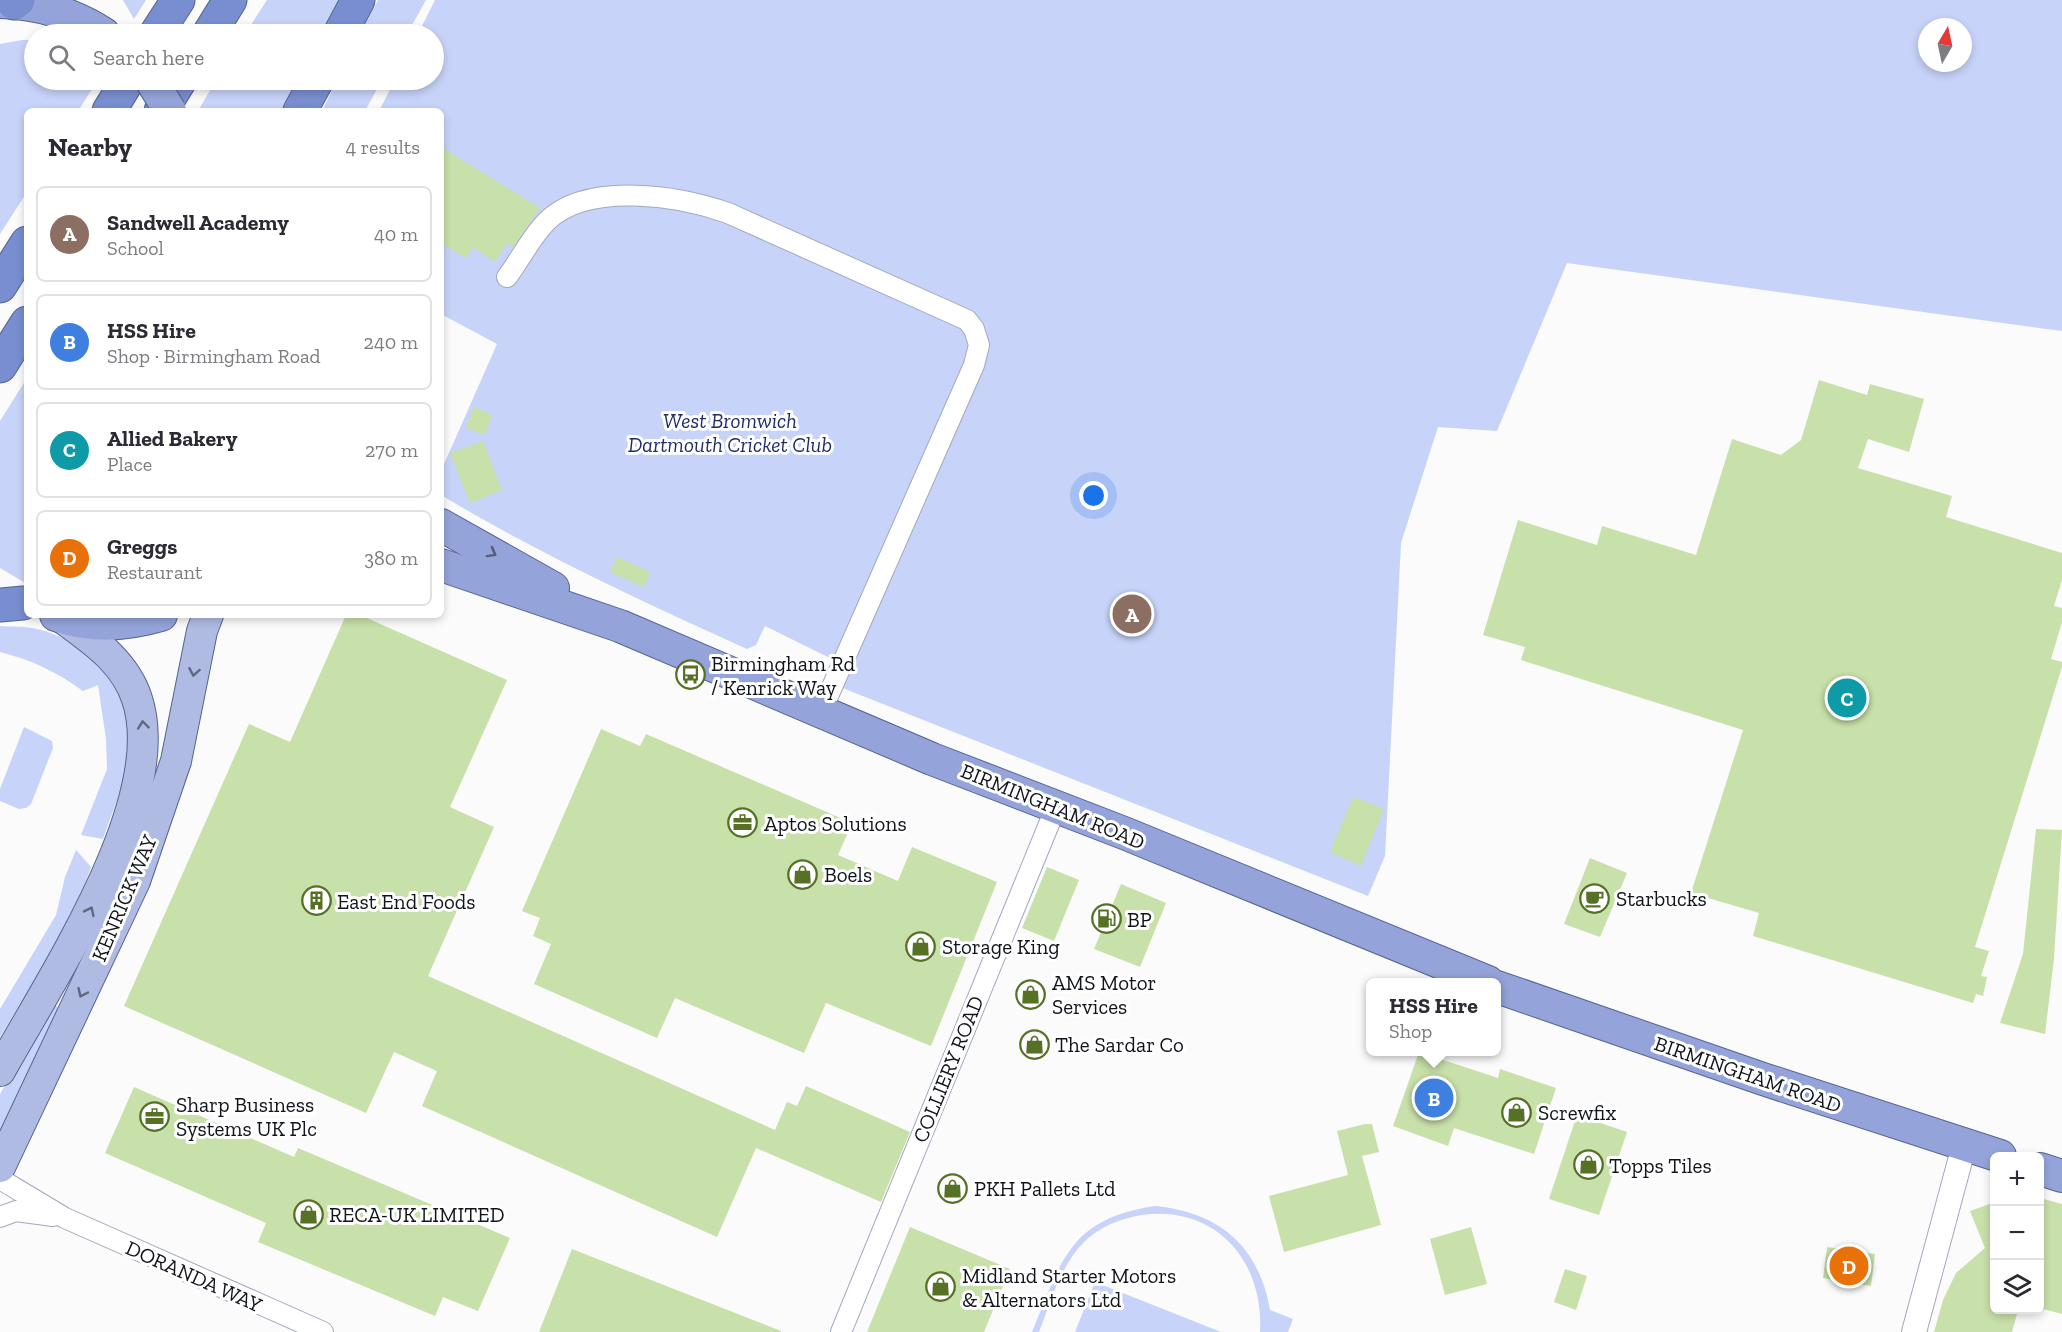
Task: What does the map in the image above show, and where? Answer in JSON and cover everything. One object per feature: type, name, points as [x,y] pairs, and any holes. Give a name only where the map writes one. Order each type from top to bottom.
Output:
[{"type":"highway","points":[[162,24],[178,0]]},
{"type":"highway","points":[[215,24],[231,0]]},
{"type":"highway","points":[[345,24],[358,0]]},
{"type":"highway","points":[[8,4],[54,11],[87,24]]},
{"type":"highway","points":[[111,108],[122,90]]},
{"type":"highway","points":[[157,90],[168,108]]},
{"type":"highway","points":[[163,108],[174,90]]},
{"type":"highway","points":[[302,108],[312,90]]},
{"type":"highway","points":[[0,286],[24,248]]},
{"type":"highway","points":[[0,366],[24,328]]},
{"type":"highway","name":"BIRMINGHAM ROAD","points":[[444,527],[620,626]]},
{"type":"highway","name":"BIRMINGHAM ROAD","points":[[444,566],[620,626],[820,712],[1478,978]]},
{"type":"highway","points":[[73,618],[114,624],[145,618]]},
{"type":"highway","name":"BIRMINGHAM ROAD","points":[[1501,988],[1990,1153]]},
{"type":"highway","points":[[2044,1170],[2062,1176]]},
{"type":"main road","name":"KENRICK WAY","points":[[0,1071],[92,909],[130,811],[142,766],[144,737],[142,715],[127,678],[103,649],[62,618]]},
{"type":"main road","name":"KENRICK WAY","points":[[0,1167],[135,881],[176,760],[202,631],[207,618]]},
{"type":"street","points":[[507,277],[547,221],[567,208],[589,200],[615,197],[675,199],[699,203],[728,213],[932,302],[967,320],[974,329],[979,345],[974,365],[820,712]]},
{"type":"street","name":"COLLIERY ROAD","points":[[841,1332],[1056,807]]},
{"type":"street","points":[[1914,1332],[1964,1146]]},
{"type":"street","name":"DORANDA WAY","points":[[0,1179],[65,1218],[323,1332]]},
{"type":"street","name":"DORANDA WAY","points":[[0,1217],[26,1211],[65,1218]]},
{"type":"green space","points":[[123,0],[146,0],[134,19]]},
{"type":"green space","points":[[267,0],[344,0],[331,24],[251,24]]},
{"type":"green space","points":[[378,0],[426,0],[413,24],[365,24]]},
{"type":"green space","name":"West Bromwich Dartmouth Cricket Club","points":[[435,0],[2062,0],[2062,331],[1567,263],[1497,431],[1438,427],[1401,543],[1385,856],[1368,896],[835,685],[838,662],[765,626],[756,645],[747,649],[553,557],[444,497],[444,464],[497,344],[444,316],[444,108],[381,108],[390,90],[444,90],[444,24],[423,24]]},
{"type":"green space","points":[[24,40],[24,90],[92,90],[80,108],[24,108],[24,197],[0,234],[0,44]]},
{"type":"green space","points":[[210,90],[296,90],[287,108],[200,108]]},
{"type":"green space","points":[[332,90],[377,90],[367,108],[323,108]]},
{"type":"green space","points":[[24,383],[24,582],[0,568],[0,421]]},
{"type":"green space","points":[[0,626],[32,628],[71,642],[95,658],[121,690],[128,725],[128,757],[120,792],[103,839],[81,835],[107,769],[106,739],[98,685],[83,691],[44,667],[0,652]]},
{"type":"green space","points":[[24,727],[52,741],[53,748],[31,804],[19,809],[0,801],[0,789]]},
{"type":"green space","points":[[76,850],[91,867],[82,890],[50,954],[0,1037],[0,1009],[56,915],[65,877]]},
{"type":"green space","points":[[52,1004],[63,1010],[0,1141],[0,1094]]},
{"type":"green space","points":[[1155,1206],[1198,1216],[1217,1225],[1232,1236],[1246,1251],[1256,1268],[1265,1287],[1270,1310],[1293,1319],[1288,1332],[1260,1332],[1259,1306],[1254,1282],[1244,1261],[1230,1243],[1213,1229],[1192,1219],[1168,1214],[1126,1218],[1103,1228],[1084,1242],[1062,1273],[1039,1332],[1032,1332],[1061,1264],[1072,1247],[1086,1233],[1104,1221],[1126,1212]]},
{"type":"green space","points":[[1095,1282],[1221,1332],[1075,1332]]},
{"type":"building","points":[[444,149],[540,208],[513,247],[507,243],[495,262],[473,247],[466,258],[444,245]]},
{"type":"building","points":[[1819,380],[1867,395],[1870,384],[1924,399],[1909,452],[1868,439],[1858,468],[1952,496],[1946,517],[2062,553],[2062,580],[2054,606],[2062,608],[2062,622],[2051,659],[2062,662],[2062,667],[1975,947],[1989,951],[1981,976],[1987,977],[1983,996],[1976,994],[1973,1003],[1753,936],[1759,913],[1691,893],[1743,730],[1521,660],[1525,647],[1483,635],[1518,520],[1597,545],[1602,526],[1696,555],[1732,439],[1781,455],[1801,440]]},
{"type":"building","points":[[474,407],[492,415],[485,435],[466,428]]},
{"type":"building","points":[[483,441],[502,490],[470,503],[450,453]]},
{"type":"building","points":[[617,557],[650,572],[644,587],[610,572]]},
{"type":"building","name":"East End Foods","points":[[345,618],[367,618],[507,680],[450,807],[494,827],[428,976],[775,1130],[787,1102],[797,1106],[806,1086],[910,1132],[881,1202],[756,1148],[717,1237],[422,1106],[437,1071],[394,1052],[366,1113],[124,1006],[249,724],[290,742]]},
{"type":"building","points":[[601,729],[640,746],[646,734],[852,823],[838,855],[898,881],[912,847],[997,882],[931,1046],[826,1003],[804,1053],[675,998],[657,1038],[534,984],[551,944],[533,936],[540,918],[522,911]]},
{"type":"building","points":[[1353,797],[1384,809],[1361,866],[1330,852]]},
{"type":"building","points":[[2036,829],[2062,830],[2054,959],[2045,1034],[2000,1023],[2023,954]]},
{"type":"building","name":"Starbucks","points":[[1590,858],[1627,873],[1600,937],[1564,924]]},
{"type":"building","points":[[1047,867],[1079,880],[1054,941],[1022,928]]},
{"type":"building","points":[[1121,884],[1166,903],[1140,967],[1094,949]]},
{"type":"building","points":[[1418,1056],[1431,1056],[1498,1078],[1500,1069],[1556,1088],[1534,1154],[1454,1128],[1448,1146],[1393,1126]]},
{"type":"building","points":[[134,1087],[294,1157],[298,1148],[510,1238],[478,1311],[443,1297],[435,1316],[258,1242],[266,1223],[105,1153]]},
{"type":"building","name":"Topps Tiles","points":[[1577,1115],[1627,1132],[1599,1215],[1549,1199]]},
{"type":"building","points":[[1372,1124],[1379,1152],[1362,1156],[1381,1225],[1284,1252],[1269,1196],[1348,1175],[1337,1131]]},
{"type":"building","points":[[2044,1199],[2062,1204],[2062,1314],[2044,1309]]},
{"type":"building","points":[[1990,1204],[1990,1314],[2017,1314],[2012,1332],[1934,1332],[1943,1300],[1956,1273],[1985,1248],[1970,1211]]},
{"type":"building","points":[[910,1227],[1010,1269],[984,1332],[867,1332]]},
{"type":"building","points":[[1471,1227],[1487,1284],[1445,1295],[1430,1239]]},
{"type":"building","points":[[1827,1247],[1875,1254],[1871,1286],[1823,1278]]},
{"type":"building","points":[[572,1249],[781,1331],[781,1332],[539,1332]]},
{"type":"building","points":[[1565,1269],[1587,1276],[1576,1310],[1554,1302]]},
{"type":"place","name":"Sandwell Academy","points":[[1132,614]]},
{"type":"place","name":"Birmingham Rd / Kenrick Way","points":[[690,675]]},
{"type":"place","name":"Allied Bakery","points":[[1847,698]]},
{"type":"place","name":"Aptos Solutions","points":[[743,823]]},
{"type":"place","name":"Boels","points":[[803,874]]},
{"type":"place","name":"Starbucks","points":[[1595,898]]},
{"type":"place","name":"East End Foods","points":[[316,901]]},
{"type":"place","name":"BP","points":[[1106,919]]},
{"type":"place","name":"Storage King","points":[[921,946]]},
{"type":"place","name":"AMS Motor Services","points":[[1031,994]]},
{"type":"place","name":"The Sardar Co","points":[[1034,1044]]},
{"type":"place","name":"HSS Hire","points":[[1434,1098]]},
{"type":"place","name":"Screwfix","points":[[1517,1112]]},
{"type":"place","name":"Sharp Business Systems UK Plc","points":[[155,1116]]},
{"type":"place","name":"Topps Tiles","points":[[1588,1165]]},
{"type":"place","name":"PKH Pallets Ltd","points":[[953,1188]]},
{"type":"place","name":"RECA-UK LIMITED","points":[[308,1214]]},
{"type":"place","name":"Greggs","points":[[1849,1266]]},
{"type":"place","name":"Midland Starter Motors & Alternators Ltd","points":[[941,1287]]}]
